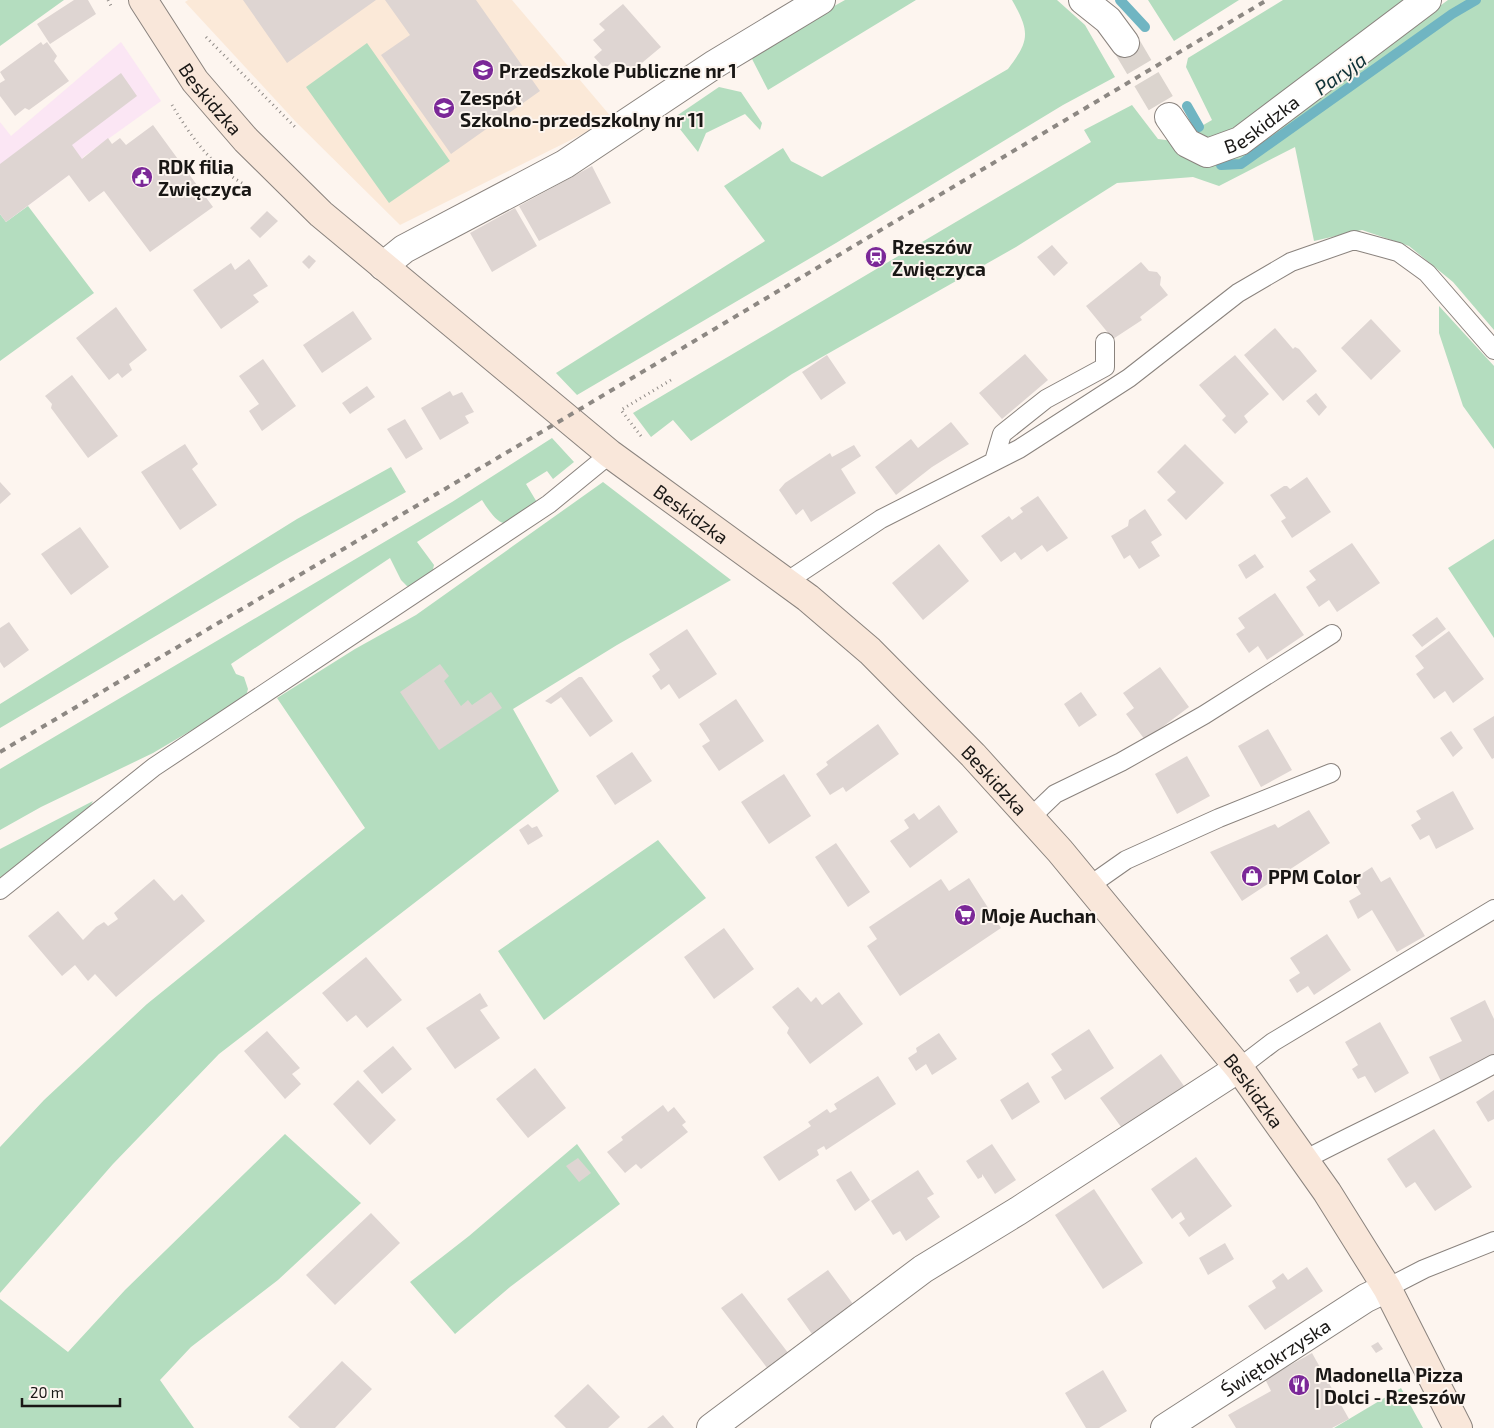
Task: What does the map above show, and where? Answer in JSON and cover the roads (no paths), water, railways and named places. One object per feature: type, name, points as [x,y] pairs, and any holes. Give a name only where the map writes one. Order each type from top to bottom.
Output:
[{"type":"street","name":"Beskidzka","points":[[143,0],[195,81],[246,140],[321,214],[610,454],[808,598],[880,661],[973,755],[1089,886],[1239,1068],[1304,1160],[1386,1288],[1458,1428]]},
{"type":"street","points":[[383,266],[404,249],[565,164],[715,64],[821,0]]},
{"type":"street","points":[[1083,0],[1108,20],[1125,43]]},
{"type":"street","name":"Beskidzka","points":[[1169,117],[1187,143],[1207,153],[1240,141],[1427,0]]},
{"type":"street","points":[[711,1428],[923,1269],[1026,1206],[1239,1068]]},
{"type":"street","name":"Świętokrzyska","points":[[1165,1428],[1358,1303],[1386,1288]]},
{"type":"lane","points":[[786,582],[881,519],[1019,448],[1129,378],[1238,293],[1291,262],[1354,240],[1398,252],[1427,273],[1494,350]]},
{"type":"lane","points":[[994,461],[1002,434],[1046,399],[1105,367],[1105,342]]},
{"type":"lane","points":[[0,890],[154,767],[549,504],[610,454]]},
{"type":"lane","points":[[1030,818],[1054,794],[1121,762],[1204,715],[1332,634]]},
{"type":"lane","points":[[1089,886],[1126,860],[1219,818],[1331,773]]},
{"type":"lane","points":[[1239,1068],[1274,1042],[1494,909]]},
{"type":"lane","points":[[1304,1160],[1376,1122],[1437,1095],[1494,1064]]},
{"type":"lane","points":[[1386,1288],[1424,1269],[1494,1242]]},
{"type":"waterway","points":[[1120,0],[1145,27]]},
{"type":"waterway","name":"Paryja","points":[[1221,165],[1241,164],[1452,14],[1476,0]]},
{"type":"waterway","points":[[1187,106],[1199,127]]},
{"type":"tunnel","points":[[1125,43],[1169,117]]},
{"type":"railway","points":[[0,752],[1267,0]]},
{"type":"place","name":"Przedszkole Publiczne nr 1","points":[[483,70]]},
{"type":"place","name":"Zespół Szkolno-przedszkolny nr 11","points":[[444,108]]},
{"type":"place","name":"RDK filia Zwięczyca","points":[[142,177]]},
{"type":"place","name":"Rzeszów Zwięczyca","points":[[876,257]]},
{"type":"place","name":"PPM Color","points":[[1252,876]]},
{"type":"place","name":"Moje Auchan","points":[[965,915]]},
{"type":"place","name":"Madonella Pizza | Dolci - Rzeszów","points":[[1299,1385]]}]
